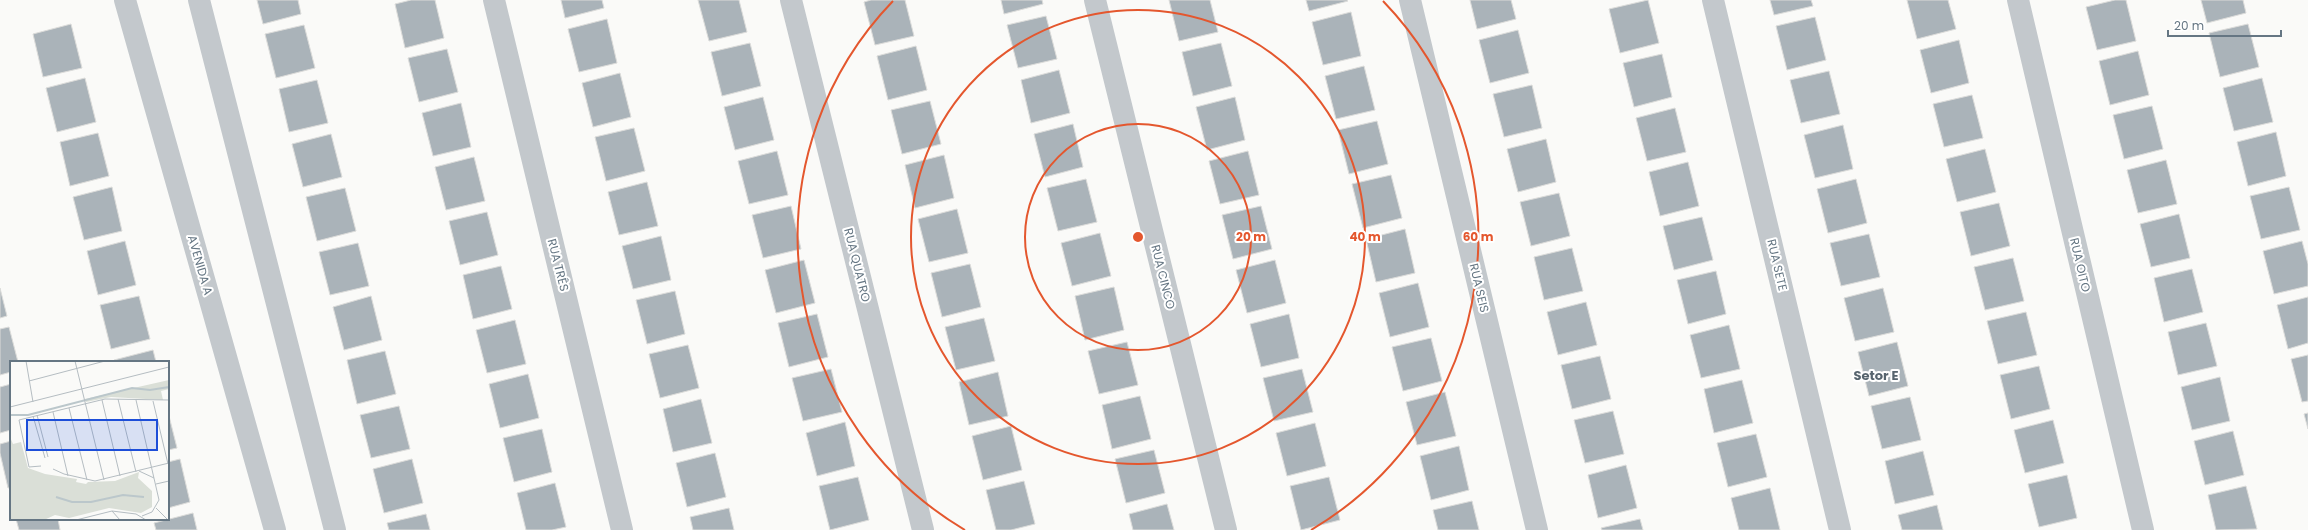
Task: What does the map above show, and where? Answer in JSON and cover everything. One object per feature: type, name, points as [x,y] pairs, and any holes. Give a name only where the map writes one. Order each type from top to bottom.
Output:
[{"type":"street","name":"AVENIDA A","points":[[125,0],[275,530]]},
{"type":"street","points":[[199,0],[335,530]]},
{"type":"street","name":"RUA TRÊS","points":[[494,0],[622,530]]},
{"type":"street","name":"RUA QUATRO","points":[[791,0],[923,530]]},
{"type":"street","name":"RUA CINCO","points":[[1095,0],[1226,530]]},
{"type":"street","name":"RUA SEIS","points":[[1410,0],[1537,530]]},
{"type":"street","name":"RUA SETE","points":[[1713,0],[1840,530]]},
{"type":"street","name":"RUA OITO","points":[[2018,0],[2143,530]]},
{"type":"building","points":[[257,0],[298,0],[301,14],[263,24]]},
{"type":"building","points":[[411,0],[435,0],[444,38],[405,48],[395,4]]},
{"type":"building","points":[[561,0],[602,0],[604,8],[565,18]]},
{"type":"building","points":[[698,0],[739,0],[747,32],[709,41]]},
{"type":"building","points":[[871,0],[905,0],[914,36],[875,45],[864,2]]},
{"type":"building","points":[[1001,0],[1042,0],[1043,4],[1004,14]]},
{"type":"building","points":[[1169,0],[1210,0],[1218,32],[1179,41]]},
{"type":"building","points":[[1306,0],[1347,0],[1348,1],[1309,11]]},
{"type":"building","points":[[1470,0],[1511,0],[1516,19],[1477,29]]},
{"type":"building","points":[[1648,0],[1659,43],[1620,53],[1609,9]]},
{"type":"building","points":[[1770,0],[1811,0],[1813,6],[1774,15]]},
{"type":"building","points":[[1907,0],[1948,0],[1956,29],[1917,39]]},
{"type":"building","points":[[2115,0],[2126,0],[2136,41],[2097,50],[2086,7]]},
{"type":"building","points":[[2201,0],[2243,0],[2246,13],[2207,23]]},
{"type":"building","points":[[1351,12],[1361,56],[1323,65],[1312,22]]},
{"type":"building","points":[[1046,16],[1057,59],[1018,68],[1007,25]]},
{"type":"building","points":[[1815,17],[1826,60],[1787,70],[1776,26]]},
{"type":"building","points":[[607,19],[617,63],[579,72],[568,29]]},
{"type":"building","points":[[71,24],[82,68],[43,77],[33,34]]},
{"type":"building","points":[[2248,24],[2259,67],[2220,77],[2209,33]]},
{"type":"building","points":[[304,25],[315,68],[276,78],[265,34]]},
{"type":"building","points":[[1518,30],[1529,73],[1490,83],[1479,40]]},
{"type":"building","points":[[1959,40],[1969,83],[1931,93],[1920,50]]},
{"type":"building","points":[[750,43],[761,86],[722,96],[711,52]]},
{"type":"building","points":[[1221,43],[1232,86],[1193,96],[1182,52]]},
{"type":"building","points":[[916,46],[927,90],[888,100],[877,56]]},
{"type":"building","points":[[447,49],[458,92],[419,102],[408,58]]},
{"type":"building","points":[[2138,51],[2149,95],[2110,105],[2099,61]]},
{"type":"building","points":[[1662,54],[1672,97],[1634,107],[1623,63]]},
{"type":"building","points":[[1364,66],[1375,110],[1336,119],[1325,76]]},
{"type":"building","points":[[1059,70],[1070,113],[1031,123],[1021,80]]},
{"type":"building","points":[[1829,71],[1840,114],[1801,123],[1790,80]]},
{"type":"building","points":[[620,73],[631,117],[593,127],[582,83]]},
{"type":"building","points":[[85,78],[96,122],[57,132],[46,88]]},
{"type":"building","points":[[2262,78],[2273,122],[2234,131],[2223,88]]},
{"type":"building","points":[[317,80],[328,123],[289,132],[279,89]]},
{"type":"building","points":[[1532,85],[1542,128],[1504,137],[1493,94]]},
{"type":"building","points":[[1972,95],[1983,138],[1944,147],[1933,104]]},
{"type":"building","points":[[763,97],[774,140],[735,150],[724,107]]},
{"type":"building","points":[[1235,97],[1245,140],[1207,150],[1196,107]]},
{"type":"building","points":[[930,101],[941,144],[902,154],[891,110]]},
{"type":"building","points":[[461,103],[471,147],[433,156],[422,113]]},
{"type":"building","points":[[2152,106],[2163,149],[2124,159],[2113,115]]},
{"type":"building","points":[[1675,108],[1686,152],[1647,161],[1636,118]]},
{"type":"building","points":[[1377,121],[1388,164],[1349,174],[1338,130]]},
{"type":"building","points":[[1073,124],[1083,167],[1045,177],[1034,134]]},
{"type":"building","points":[[1843,125],[1853,169],[1815,178],[1804,135]]},
{"type":"building","points":[[634,128],[645,171],[606,181],[595,137]]},
{"type":"building","points":[[2276,132],[2286,176],[2248,186],[2237,142]]},
{"type":"building","points":[[98,133],[109,176],[70,186],[60,142]]},
{"type":"building","points":[[331,134],[342,177],[303,187],[292,144]]},
{"type":"building","points":[[1546,139],[1556,182],[1518,192],[1507,149]]},
{"type":"building","points":[[1985,149],[1996,192],[1957,202],[1946,159]]},
{"type":"building","points":[[777,151],[788,195],[749,204],[738,161]]},
{"type":"building","points":[[1248,151],[1259,195],[1220,204],[1209,161]]},
{"type":"building","points":[[944,155],[954,198],[915,208],[905,165]]},
{"type":"building","points":[[474,157],[485,201],[446,210],[435,167]]},
{"type":"building","points":[[2166,160],[2177,204],[2138,213],[2127,170]]},
{"type":"building","points":[[1688,162],[1699,206],[1660,216],[1649,172]]},
{"type":"building","points":[[1391,175],[1402,218],[1363,228],[1352,184]]},
{"type":"building","points":[[1086,179],[1097,222],[1058,231],[1047,188]]},
{"type":"building","points":[[1856,179],[1867,223],[1828,233],[1817,189]]},
{"type":"building","points":[[647,182],[658,226],[619,235],[608,192]]},
{"type":"building","points":[[112,187],[122,231],[84,240],[73,197]]},
{"type":"building","points":[[2289,187],[2300,230],[2261,239],[2250,196]]},
{"type":"building","points":[[345,188],[356,231],[317,241],[306,197]]},
{"type":"building","points":[[1559,193],[1570,236],[1531,246],[1520,202]]},
{"type":"building","points":[[1999,203],[2010,246],[1971,256],[1960,212]]},
{"type":"building","points":[[791,206],[801,249],[763,258],[752,215]]},
{"type":"building","points":[[1261,206],[1272,249],[1233,259],[1222,215]]},
{"type":"building","points":[[957,209],[968,253],[929,262],[918,219]]},
{"type":"building","points":[[487,212],[498,255],[460,265],[449,221]]},
{"type":"building","points":[[2179,214],[2190,258],[2151,267],[2140,224]]},
{"type":"building","points":[[1702,217],[1713,260],[1674,270],[1663,226]]},
{"type":"building","points":[[1405,229],[1415,273],[1376,282],[1366,239]]},
{"type":"building","points":[[1100,233],[1111,276],[1072,286],[1061,243]]},
{"type":"building","points":[[1869,234],[1880,277],[1841,286],[1830,243]]},
{"type":"building","points":[[661,236],[671,280],[633,289],[622,246]]},
{"type":"building","points":[[125,241],[136,285],[98,295],[87,251]]},
{"type":"building","points":[[2302,241],[2308,264],[2308,286],[2274,294],[2263,251]]},
{"type":"building","points":[[358,243],[369,286],[330,295],[319,252]]},
{"type":"building","points":[[1572,248],[1583,291],[1544,300],[1534,257]]},
{"type":"building","points":[[2013,258],[2024,301],[1985,310],[1974,267]]},
{"type":"building","points":[[804,260],[815,303],[776,313],[765,270]]},
{"type":"building","points":[[1275,260],[1286,303],[1247,313],[1236,270]]},
{"type":"building","points":[[970,264],[981,307],[942,317],[931,273]]},
{"type":"building","points":[[501,266],[512,309],[473,319],[463,275]]},
{"type":"building","points":[[2192,269],[2203,312],[2164,322],[2154,278]]},
{"type":"building","points":[[1716,271],[1726,314],[1688,324],[1677,280]]},
{"type":"building","points":[[1418,283],[1429,327],[1390,337],[1379,293]]},
{"type":"building","points":[[1114,287],[1124,330],[1085,340],[1075,296]]},
{"type":"building","points":[[0,288],[7,316],[0,318]]},
{"type":"building","points":[[1883,288],[1894,332],[1855,341],[1844,298]]},
{"type":"building","points":[[675,291],[685,334],[647,344],[636,300]]},
{"type":"building","points":[[139,296],[150,339],[111,349],[100,305]]},
{"type":"building","points":[[371,296],[382,340],[344,350],[333,307]]},
{"type":"building","points":[[2308,297],[2308,343],[2288,349],[2277,305]]},
{"type":"building","points":[[1586,302],[1597,345],[1558,355],[1547,312]]},
{"type":"building","points":[[2026,312],[2037,355],[1998,364],[1987,321]]},
{"type":"building","points":[[817,314],[828,357],[789,367],[778,323]]},
{"type":"building","points":[[1289,314],[1299,358],[1261,367],[1250,324]]},
{"type":"building","points":[[984,318],[995,361],[956,370],[945,327]]},
{"type":"building","points":[[515,320],[526,364],[487,373],[476,330]]},
{"type":"building","points":[[2206,323],[2217,366],[2178,375],[2168,332]]},
{"type":"building","points":[[1729,325],[1740,369],[1701,378],[1690,335]]},
{"type":"building","points":[[9,327],[18,361],[10,361],[10,372],[0,375],[0,329]]},
{"type":"building","points":[[1431,338],[1442,381],[1403,391],[1392,347]]},
{"type":"building","points":[[1127,342],[1138,385],[1099,394],[1088,351]]},
{"type":"building","points":[[1897,342],[1908,386],[1869,396],[1858,352]]},
{"type":"building","points":[[688,345],[699,388],[660,398],[649,354]]},
{"type":"building","points":[[153,350],[156,361],[114,361]]},
{"type":"building","points":[[385,351],[396,394],[357,404],[347,360]]},
{"type":"building","points":[[2308,355],[2308,401],[2302,402],[2291,359]]},
{"type":"building","points":[[1600,356],[1611,399],[1572,409],[1561,365]]},
{"type":"building","points":[[2039,366],[2050,409],[2011,419],[2000,375]]},
{"type":"building","points":[[831,369],[842,412],[803,421],[792,378]]},
{"type":"building","points":[[1302,369],[1313,412],[1274,421],[1263,378]]},
{"type":"building","points":[[998,372],[1008,416],[969,425],[959,382]]},
{"type":"building","points":[[528,374],[539,418],[500,428],[489,384]]},
{"type":"building","points":[[2220,377],[2230,421],[2192,430],[2181,387]]},
{"type":"building","points":[[1742,380],[1753,423],[1714,433],[1704,389]]},
{"type":"building","points":[[10,384],[10,430],[0,433],[0,387]]},
{"type":"building","points":[[1445,392],[1456,436],[1417,445],[1406,402]]},
{"type":"building","points":[[1140,396],[1151,439],[1112,449],[1102,405]]},
{"type":"building","points":[[1910,397],[1921,440],[1882,449],[1871,406]]},
{"type":"building","points":[[701,399],[712,443],[673,452],[663,409]]},
{"type":"building","points":[[399,406],[410,449],[371,458],[360,415]]},
{"type":"building","points":[[1613,411],[1624,454],[1585,463],[1574,420]]},
{"type":"building","points":[[2308,413],[2308,429],[2304,414]]},
{"type":"building","points":[[169,416],[177,448],[169,450]]},
{"type":"building","points":[[2053,420],[2064,463],[2025,473],[2014,430]]},
{"type":"building","points":[[845,422],[855,466],[817,476],[806,433]]},
{"type":"building","points":[[1315,423],[1326,466],[1287,476],[1276,433]]},
{"type":"building","points":[[1011,426],[1022,470],[983,480],[972,436]]},
{"type":"building","points":[[542,429],[552,472],[514,482],[503,438]]},
{"type":"building","points":[[2233,431],[2244,475],[2205,485],[2194,441]]},
{"type":"building","points":[[1756,434],[1767,477],[1728,487],[1717,443]]},
{"type":"building","points":[[10,441],[10,488],[8,488],[0,453],[0,444]]},
{"type":"building","points":[[1459,446],[1469,490],[1431,500],[1420,456]]},
{"type":"building","points":[[1154,450],[1165,493],[1126,503],[1115,459]]},
{"type":"building","points":[[1923,451],[1934,495],[1895,504],[1885,461]]},
{"type":"building","points":[[715,453],[726,497],[687,507],[676,463]]},
{"type":"building","points":[[180,459],[190,502],[169,508],[169,462]]},
{"type":"building","points":[[412,459],[423,503],[384,513],[373,469]]},
{"type":"building","points":[[1626,465],[1637,508],[1598,518],[1588,475]]},
{"type":"building","points":[[2067,475],[2077,518],[2039,527],[2028,484]]},
{"type":"building","points":[[858,477],[869,520],[830,530],[819,486]]},
{"type":"building","points":[[1329,477],[1340,520],[1301,530],[1290,486]]},
{"type":"building","points":[[1024,481],[1035,524],[1011,530],[996,530],[986,490]]},
{"type":"building","points":[[555,483],[566,527],[552,530],[526,530],[517,493]]},
{"type":"building","points":[[2246,486],[2257,529],[2216,530],[2208,495]]},
{"type":"building","points":[[1770,488],[1780,530],[1739,530],[1731,498]]},
{"type":"building","points":[[1472,501],[1479,530],[1438,530],[1433,510]]},
{"type":"building","points":[[1167,504],[1174,530],[1133,530],[1129,514]]},
{"type":"building","points":[[1937,505],[1943,530],[1902,530],[1898,515]]},
{"type":"building","points":[[729,508],[734,530],[693,530],[690,517]]},
{"type":"building","points":[[193,513],[197,530],[156,530],[154,523]]},
{"type":"building","points":[[426,514],[430,530],[389,530],[387,523]]},
{"type":"building","points":[[1640,519],[1643,530],[1602,530],[1601,528]]},
{"type":"building","points":[[16,520],[58,520],[60,530],[19,530]]},
{"type":"district","name":"Setor E","points":[[1876,375]]}]
